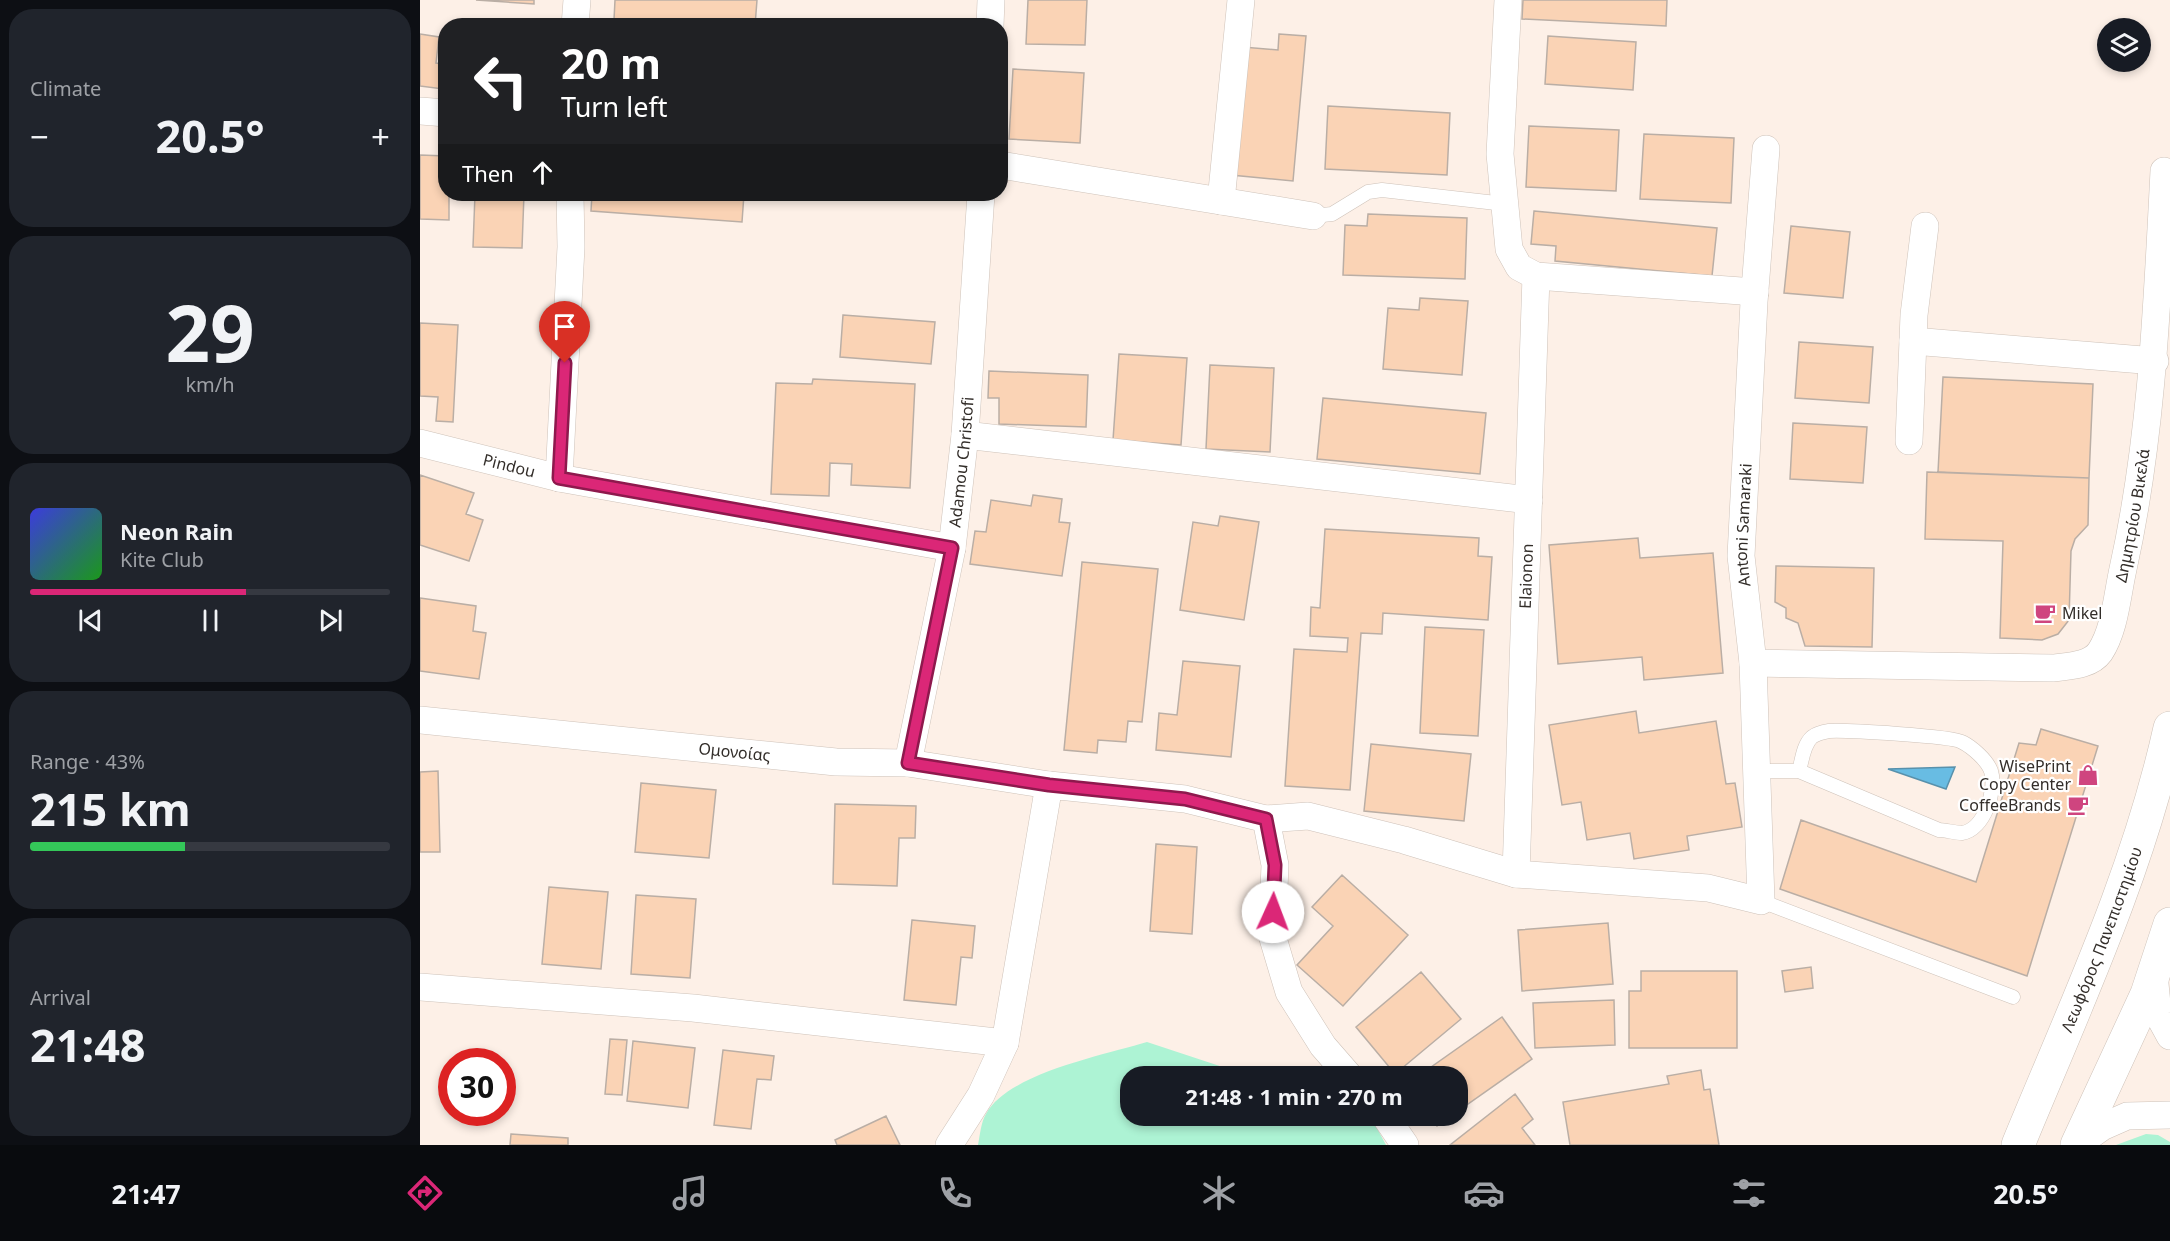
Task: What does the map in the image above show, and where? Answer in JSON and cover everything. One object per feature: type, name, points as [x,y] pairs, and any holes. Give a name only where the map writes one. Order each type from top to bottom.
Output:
[{"type":"main road","name":"Λεωφόρος Πανεπιστημίου","points":[[2018,1145],[2111,920],[2138,843],[2170,728]]},
{"type":"main road","points":[[2077,1144],[2148,994],[2170,924]]},
{"type":"street","points":[[576,18],[577,0]]},
{"type":"street","points":[[990,18],[991,0]]},
{"type":"street","points":[[1221,201],[1240,0]]},
{"type":"street","points":[[1508,0],[1500,154],[1509,249],[1519,267],[1536,276],[1755,292]]},
{"type":"street","points":[[420,111],[438,112]]},
{"type":"street","name":"Antoni Samaraki","points":[[1761,901],[1753,663],[1741,556],[1755,292],[1766,149]]},
{"type":"street","points":[[1008,166],[1313,216]]},
{"type":"street","name":"Δημητρίου Βικελά","points":[[1753,663],[2054,668],[2084,663],[2099,654],[2110,627],[2136,507],[2155,361],[2164,171]]},
{"type":"street","points":[[559,478],[571,247],[570,201]]},
{"type":"street","name":"Adamou Christofi","points":[[908,763],[952,548],[965,435],[981,201]]},
{"type":"street","points":[[1909,441],[1913,341],[1925,226]]},
{"type":"street","name":"Elaionon","points":[[1516,874],[1536,276]]},
{"type":"street","points":[[1913,341],[2155,361]]},
{"type":"street","points":[[965,435],[1528,500]]},
{"type":"street","name":"Pindou","points":[[420,443],[559,478],[952,548]]},
{"type":"street","name":"Ομονοίας","points":[[420,720],[836,762],[908,763],[1049,785],[1185,799],[1266,819],[1308,816],[1404,840],[1516,874],[1708,888],[1761,901]]},
{"type":"street","points":[[949,1145],[981,1095],[1005,1043],[1049,785]]},
{"type":"street","points":[[1266,819],[1275,865],[1272,935],[1289,992],[1323,1046],[1340,1066]]},
{"type":"street","points":[[2154,973],[2158,1014],[2170,1036]]},
{"type":"street","points":[[420,987],[693,1008],[1005,1043]]},
{"type":"street","points":[[2077,1144],[2102,1127],[2127,1116],[2170,1115]]},
{"type":"street","points":[[1392,1126],[1405,1145]]},
{"type":"lane","points":[[1313,216],[1332,214],[1368,192],[1382,190],[1505,204]]},
{"type":"lane","points":[[1757,771],[1799,771],[1939,830],[1963,833],[1974,828],[1981,820],[1988,805],[1992,780],[1988,766],[1961,741],[1853,732],[1827,731],[1812,737],[1806,744],[1799,771]]},
{"type":"lane","points":[[1761,901],[2013,997]]},
{"type":"green space","points":[[1147,1042],[1220,1066],[1120,1066],[1120,1126],[1376,1126],[1386,1145],[978,1145],[986,1114],[998,1100],[1015,1087],[1036,1077],[1083,1060]]},
{"type":"green space","points":[[2146,1134],[2158,1135],[2170,1142],[2170,1145],[2116,1145]]},
{"type":"water","points":[[1955,767],[1946,789],[1888,769]]},
{"type":"building","points":[[476,0],[534,0],[534,4]]},
{"type":"building","points":[[615,0],[757,0],[756,18],[614,18]]},
{"type":"building","points":[[1028,0],[1087,0],[1085,45],[1026,44]]},
{"type":"building","points":[[1523,0],[1667,0],[1666,26],[1522,19]]},
{"type":"building","points":[[420,34],[438,37],[436,63],[438,63],[438,88],[420,86]]},
{"type":"building","points":[[1279,34],[1306,36],[1293,181],[1231,175],[1243,47],[1278,50]]},
{"type":"building","points":[[1548,36],[1636,42],[1633,90],[1545,84]]},
{"type":"building","points":[[1013,69],[1084,73],[1080,143],[1009,139]]},
{"type":"building","points":[[1328,106],[1450,113],[1447,175],[1325,169]]},
{"type":"building","points":[[1529,126],[1619,130],[1616,191],[1526,187]]},
{"type":"building","points":[[1644,134],[1734,138],[1731,203],[1640,199]]},
{"type":"building","points":[[420,155],[438,156],[438,201],[449,201],[449,220],[420,219]]},
{"type":"building","points":[[475,201],[524,201],[522,248],[473,247]]},
{"type":"building","points":[[592,201],[744,201],[742,222],[591,211]]},
{"type":"building","points":[[1534,211],[1717,228],[1712,276],[1555,261],[1556,246],[1531,244]]},
{"type":"building","points":[[1368,214],[1467,218],[1465,279],[1343,275],[1345,225],[1367,226]]},
{"type":"building","points":[[1791,226],[1850,232],[1843,298],[1784,293]]},
{"type":"building","points":[[1420,298],[1468,301],[1462,375],[1383,369],[1388,308],[1419,310]]},
{"type":"building","points":[[843,315],[935,322],[931,364],[840,357]]},
{"type":"building","points":[[420,323],[458,325],[453,422],[436,421],[438,397],[420,396]]},
{"type":"building","points":[[1799,342],[1873,347],[1869,403],[1795,398]]},
{"type":"building","points":[[1119,354],[1187,358],[1181,445],[1113,440]]},
{"type":"building","points":[[1210,365],[1274,368],[1270,452],[1206,449]]},
{"type":"building","points":[[989,371],[1088,375],[1086,427],[999,424],[999,398],[988,398]]},
{"type":"building","points":[[1943,377],[2093,384],[2089,478],[1938,472]]},
{"type":"building","points":[[813,379],[915,384],[910,488],[851,485],[852,464],[830,463],[829,496],[771,494],[776,383],[812,384]]},
{"type":"building","points":[[1323,398],[1486,413],[1480,474],[1317,459]]},
{"type":"building","points":[[1793,423],[1867,427],[1863,483],[1790,479]]},
{"type":"building","points":[[1927,472],[2089,478],[2088,525],[2075,539],[2071,551],[2069,620],[2058,634],[2042,640],[2000,638],[2003,541],[1925,539]]},
{"type":"building","points":[[420,475],[474,493],[466,514],[483,520],[469,561],[420,545]]},
{"type":"building","points":[[1033,495],[1062,499],[1059,522],[1070,523],[1062,576],[970,564],[975,531],[986,532],[991,500],[1031,506]]},
{"type":"building","points":[[1220,516],[1259,522],[1244,620],[1180,610],[1193,522],[1218,526]]},
{"type":"building","points":[[1325,529],[1479,538],[1478,556],[1492,557],[1488,620],[1383,613],[1382,634],[1361,633],[1350,790],[1285,786],[1294,649],[1347,652],[1348,638],[1310,636],[1311,607],[1320,608]]},
{"type":"building","points":[[1638,538],[1640,558],[1713,553],[1723,673],[1644,680],[1642,657],[1558,664],[1549,545]]},
{"type":"building","points":[[1082,562],[1158,569],[1142,722],[1128,721],[1126,742],[1098,740],[1097,753],[1064,750]]},
{"type":"building","points":[[1776,566],[1874,568],[1872,647],[1805,646],[1798,623],[1786,618],[1786,608],[1775,602]]},
{"type":"building","points":[[420,598],[476,606],[473,631],[486,633],[479,679],[420,671]]},
{"type":"building","points":[[1425,627],[1484,630],[1478,736],[1420,733]]},
{"type":"building","points":[[1183,661],[1240,666],[1231,757],[1156,750],[1159,713],[1177,715]]},
{"type":"building","points":[[1636,711],[1639,733],[1716,721],[1726,784],[1735,783],[1742,827],[1687,836],[1689,850],[1634,859],[1630,833],[1587,840],[1581,802],[1562,805],[1549,725]]},
{"type":"building","points":[[2041,729],[2098,746],[2027,976],[1780,889],[1801,820],[1976,882],[2019,743],[2036,745]]},
{"type":"building","points":[[1371,744],[1471,754],[1464,821],[1364,811]]},
{"type":"building","points":[[438,771],[440,852],[420,852],[420,772]]},
{"type":"building","points":[[641,783],[716,790],[709,858],[635,852]]},
{"type":"building","points":[[835,804],[916,806],[915,838],[899,838],[897,886],[833,884]]},
{"type":"building","points":[[1156,844],[1197,847],[1192,934],[1150,931]]},
{"type":"building","points":[[1342,875],[1408,935],[1343,1006],[1297,965],[1333,926],[1312,907]]},
{"type":"building","points":[[549,887],[608,892],[601,969],[542,964]]},
{"type":"building","points":[[636,895],[696,899],[690,978],[631,974]]},
{"type":"building","points":[[912,920],[975,926],[972,958],[961,957],[956,1005],[904,1000]]},
{"type":"building","points":[[1608,923],[1613,984],[1522,991],[1518,930]]},
{"type":"building","points":[[1811,967],[1813,988],[1785,992],[1782,971]]},
{"type":"building","points":[[1641,971],[1737,971],[1737,1048],[1629,1048],[1629,991],[1641,991]]},
{"type":"building","points":[[1421,972],[1461,1019],[1405,1066],[1388,1066],[1356,1027]]},
{"type":"building","points":[[1614,1000],[1615,1045],[1535,1048],[1533,1003]]},
{"type":"building","points":[[1502,1017],[1532,1059],[1468,1104],[1468,1066],[1433,1066]]},
{"type":"building","points":[[610,1039],[627,1040],[622,1095],[605,1094]]},
{"type":"building","points":[[633,1041],[695,1048],[688,1108],[627,1101]]},
{"type":"building","points":[[723,1050],[774,1056],[771,1080],[757,1079],[751,1129],[714,1125]]},
{"type":"building","points":[[1701,1070],[1704,1090],[1710,1089],[1719,1145],[1570,1145],[1563,1102],[1669,1084],[1667,1076]]},
{"type":"building","points":[[1515,1094],[1533,1119],[1522,1128],[1535,1145],[1450,1145]]},
{"type":"building","points":[[886,1116],[900,1145],[837,1145],[835,1140]]},
{"type":"building","points":[[511,1134],[568,1138],[568,1145],[510,1145]]},
{"type":"place","name":"Mikel","points":[[2045,613]]},
{"type":"place","name":"WisePrint Copy Center","points":[[2088,775]]},
{"type":"place","name":"CoffeeBrands","points":[[2078,805]]},
{"type":"route","points":[[565,363],[559,478],[952,548],[908,763],[1049,785],[1185,799],[1266,819],[1275,865],[1273,912]]}]
